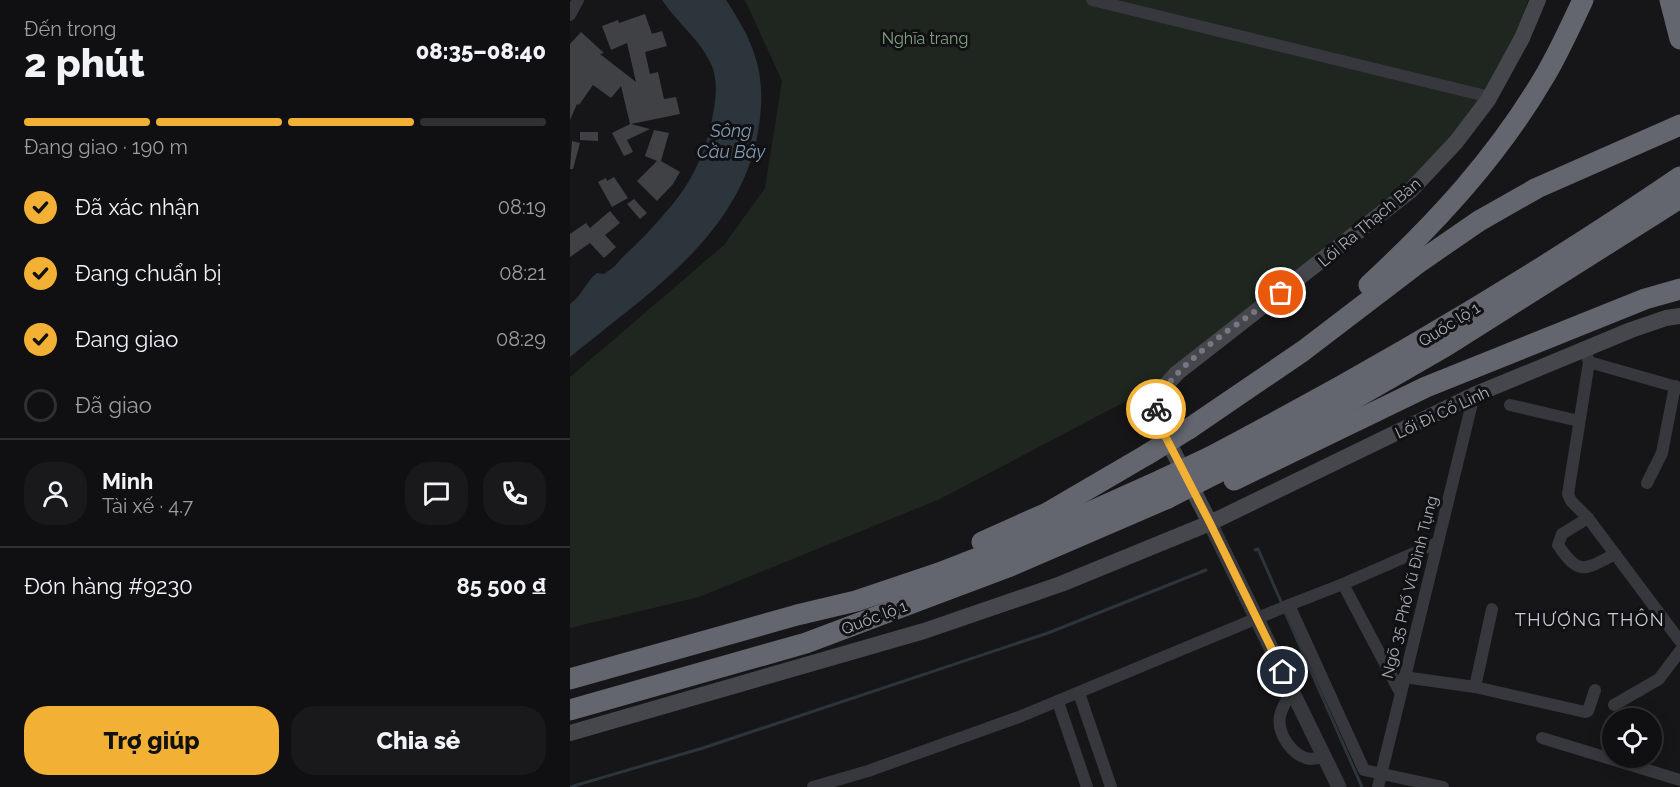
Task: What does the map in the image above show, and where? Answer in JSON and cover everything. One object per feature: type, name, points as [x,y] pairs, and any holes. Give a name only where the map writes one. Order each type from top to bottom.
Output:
[{"type":"highway","points":[[1219,410],[1311,336],[1419,239],[1448,207],[1485,164],[1523,112],[1552,64],[1583,0]]},
{"type":"highway","points":[[1670,0],[1680,39]]},
{"type":"highway","points":[[571,678],[629,653],[882,581],[946,558],[1047,513],[1219,410],[1303,351],[1420,261],[1479,221],[1537,188],[1680,125]]},
{"type":"highway","name":"Quốc lộ 1","points":[[1216,472],[1346,385],[1423,340],[1680,177]]},
{"type":"highway","name":"Quốc lộ 1","points":[[1216,472],[1328,414],[1446,346],[1680,198]]},
{"type":"highway","points":[[1471,370],[1614,299],[1680,273]]},
{"type":"highway","points":[[1167,496],[1216,472],[1426,387],[1645,299],[1680,289]]},
{"type":"highway","name":"Quốc lộ 1","points":[[571,678],[797,615],[855,602],[939,573],[1052,529],[1167,496]]},
{"type":"highway","name":"Quốc lộ 1","points":[[570,710],[806,644],[1008,567],[1167,496]]},
{"type":"main road","name":"Lối Ra Thạch Bàn","points":[[1210,523],[1158,422],[1156,406],[1167,384],[1177,373],[1410,191],[1456,142],[1490,98],[1522,38],[1538,0]]},
{"type":"main road","name":"Lối Đi Cổ Linh","points":[[570,733],[979,613],[1061,584],[1210,523],[1474,396],[1587,355],[1631,330],[1666,318],[1680,316]]},
{"type":"street","points":[[570,15],[578,0]]},
{"type":"street","points":[[1092,0],[1490,98]]},
{"type":"street","points":[[1647,483],[1662,453],[1678,387],[1587,355],[1568,494],[1571,501],[1588,518],[1680,641]]},
{"type":"street","name":"Ngõ 35 Phố Vũ Đình Tụng","points":[[1378,787],[1474,396]]},
{"type":"street","points":[[1510,405],[1579,421]]},
{"type":"street","points":[[1588,518],[1562,534],[1558,545],[1569,562],[1579,567],[1591,567],[1615,554]]},
{"type":"street","points":[[1210,523],[1260,616],[1292,691],[1339,787]]},
{"type":"street","points":[[813,787],[868,771],[1058,702],[1260,616],[1343,585],[1437,543]]},
{"type":"street","points":[[1343,585],[1400,692]]},
{"type":"street","points":[[1289,605],[1364,770],[1443,787]]},
{"type":"street","points":[[1475,687],[1492,609]]},
{"type":"street","points":[[1614,705],[1659,679],[1680,651]]},
{"type":"street","points":[[1404,677],[1475,687],[1585,712],[1588,711],[1595,690]]},
{"type":"street","points":[[1292,691],[1280,718],[1280,728],[1285,740],[1299,754],[1311,759],[1324,757]]},
{"type":"street","points":[[1079,693],[1111,787]]},
{"type":"street","points":[[1058,702],[1087,787]]},
{"type":"street","points":[[1542,738],[1680,780]]},
{"type":"green space","name":"Nghĩa trang","points":[[745,0],[1528,0],[1517,39],[1462,132],[1406,184],[1153,387],[940,499],[699,597],[570,628],[570,377],[724,245],[765,188],[782,81]]},
{"type":"water","name":"Sông Cầu Bây","points":[[662,0],[726,0],[746,34],[758,65],[761,98],[757,137],[746,173],[730,205],[709,235],[656,287],[570,357],[570,304],[597,273],[604,274],[615,266],[671,206],[688,182],[707,141],[716,88],[712,66],[702,48]]},
{"type":"building","points":[[645,14],[652,34],[662,31],[667,46],[645,52],[650,74],[658,72],[664,99],[676,97],[680,114],[631,124],[650,129],[627,140],[633,152],[624,156],[612,133],[630,124],[621,86],[611,98],[593,85],[579,105],[577,104],[570,120],[570,44],[581,32],[604,53],[600,54],[636,82],[627,43],[611,50],[602,26]]},
{"type":"building","points":[[654,130],[669,133],[661,161],[680,172],[673,184],[657,201],[637,181],[657,161],[645,156]]},
{"type":"building","points":[[580,132],[598,132],[598,141],[580,140]]},
{"type":"building","points":[[572,141],[580,143],[573,169],[570,169]]},
{"type":"building","points":[[614,177],[628,198],[612,207],[598,182]]},
{"type":"building","points":[[634,199],[647,213],[640,219],[627,204]]},
{"type":"building","points":[[610,211],[620,223],[605,235],[616,247],[604,258],[590,243],[570,257],[570,234],[586,223],[590,228]]},
{"type":"waterway","points":[[1255,550],[1258,549],[1282,604]]},
{"type":"waterway","points":[[570,787],[703,748],[1048,633],[1206,570]]},
{"type":"waterway","points":[[1284,610],[1362,787]]},
{"type":"way so far","points":[[1156,409],[1167,384],[1177,373],[1281,293]]},
{"type":"district","name":"THƯỢNG THÔN","points":[[1590,620]]},
{"type":"route","points":[[1156,409],[1158,422],[1283,672]]}]
